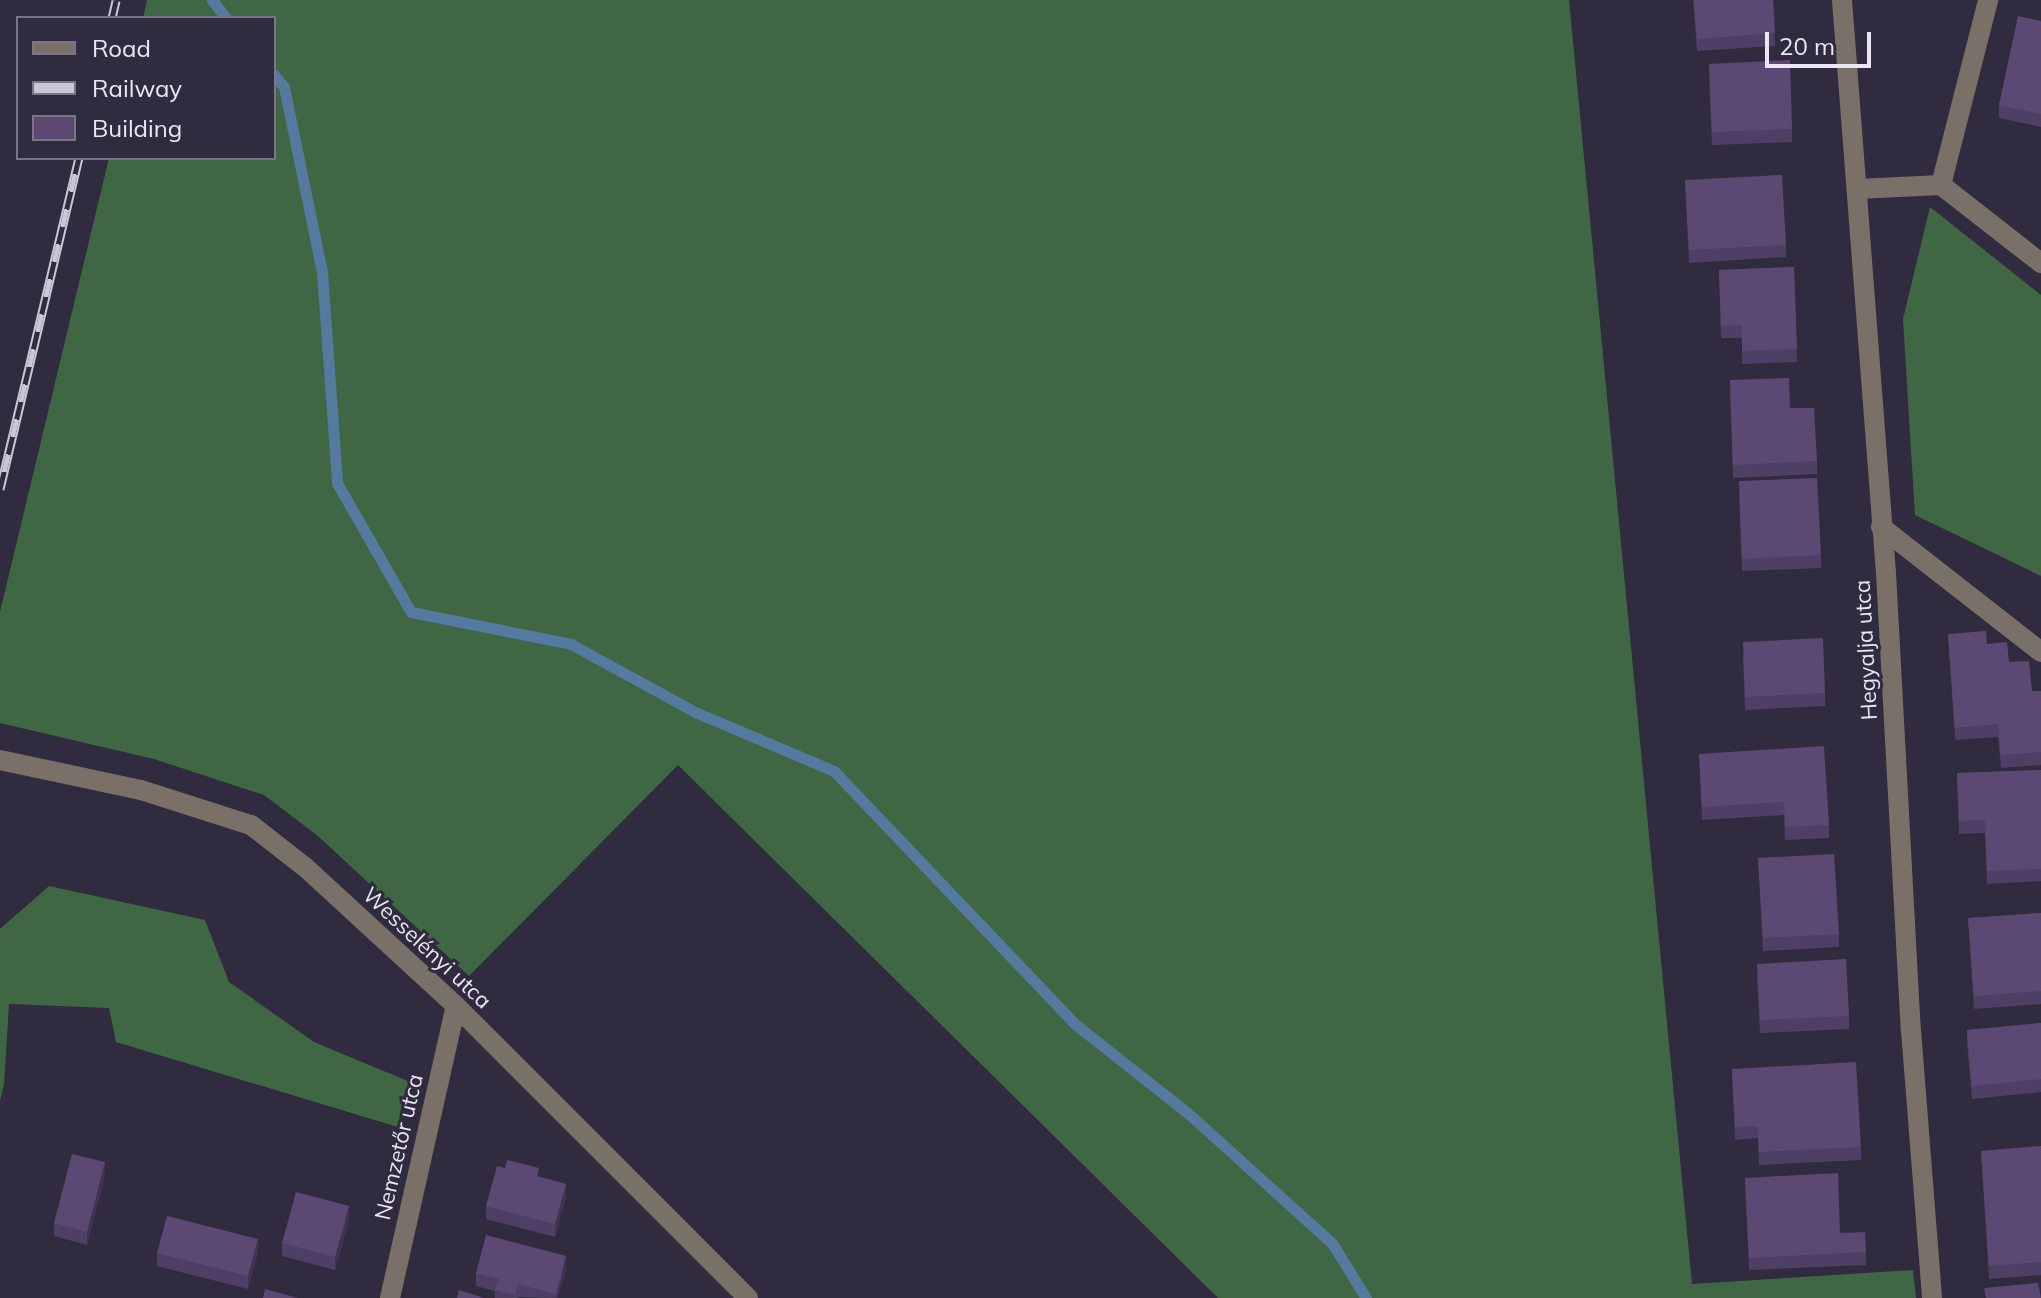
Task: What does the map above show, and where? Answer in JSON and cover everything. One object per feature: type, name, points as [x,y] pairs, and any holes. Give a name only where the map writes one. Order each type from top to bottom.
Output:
[{"type":"street","name":"Hegyalja utca","points":[[1842,0],[1881,527],[1911,1030],[1932,1298]]},
{"type":"street","points":[[1941,185],[1988,0]]},
{"type":"street","points":[[1857,189],[1941,185],[2041,263]]},
{"type":"street","points":[[1881,527],[2041,652]]},
{"type":"street","name":"Wesselényi utca","points":[[0,760],[141,790],[251,825],[305,867],[456,1006],[748,1298]]},
{"type":"street","name":"Nemzetőr utca","points":[[390,1298],[456,1006]]},
{"type":"green space","points":[[147,0],[1569,0],[1692,1284],[1913,1270],[1916,1298],[1218,1298],[678,765],[469,976],[318,836],[264,795],[154,759],[0,723],[0,612],[109,160],[276,160],[276,16],[143,16]]},
{"type":"green space","points":[[1930,207],[2041,295],[2041,576],[1915,515],[1903,319]]},
{"type":"green space","points":[[49,886],[205,920],[229,982],[314,1042],[410,1082],[398,1127],[116,1042],[109,1008],[9,1004],[4,1084],[0,1101],[0,929]]},
{"type":"building","points":[[1694,0],[1773,0],[1775,33],[1697,39]]},
{"type":"building","points":[[2018,16],[2041,21],[2041,114],[1999,105]]},
{"type":"building","points":[[1790,60],[1792,129],[1712,132],[1709,64]]},
{"type":"building","points":[[1782,175],[1786,245],[1689,250],[1685,180]]},
{"type":"building","points":[[1794,267],[1797,349],[1742,351],[1742,325],[1721,326],[1719,270]]},
{"type":"building","points":[[1789,378],[1790,408],[1814,408],[1817,461],[1733,465],[1730,380]]},
{"type":"building","points":[[1817,478],[1821,555],[1742,559],[1739,481]]},
{"type":"building","points":[[1986,631],[1987,644],[2007,642],[2009,662],[2029,661],[2032,691],[2041,691],[2041,752],[2001,755],[1998,724],[1955,728],[1948,634]]},
{"type":"building","points":[[1823,638],[1825,693],[1745,697],[1743,642]]},
{"type":"building","points":[[1824,746],[1829,825],[1785,827],[1784,802],[1702,807],[1699,754]]},
{"type":"building","points":[[2041,770],[2041,869],[1987,871],[1985,820],[1959,821],[1957,773]]},
{"type":"building","points":[[1834,854],[1839,934],[1763,938],[1758,858]]},
{"type":"building","points":[[2041,913],[2041,991],[1974,996],[1968,918]]},
{"type":"building","points":[[1846,959],[1849,1016],[1760,1020],[1757,964]]},
{"type":"building","points":[[2041,1023],[2041,1079],[1972,1086],[1967,1030]]},
{"type":"building","points":[[1856,1062],[1861,1147],[1759,1152],[1758,1126],[1735,1127],[1732,1069]]},
{"type":"building","points":[[2041,1146],[2041,1262],[1989,1266],[1981,1151]]},
{"type":"building","points":[[72,1154],[105,1162],[87,1232],[54,1223]]},
{"type":"building","points":[[507,1160],[539,1168],[537,1176],[566,1184],[555,1224],[486,1206],[497,1166],[505,1168]]},
{"type":"building","points":[[1838,1173],[1840,1233],[1865,1232],[1866,1252],[1749,1258],[1745,1178]]},
{"type":"building","points":[[296,1192],[349,1206],[335,1257],[282,1243]]},
{"type":"building","points":[[167,1216],[258,1239],[248,1276],[157,1253]]},
{"type":"building","points":[[486,1235],[566,1256],[556,1294],[518,1284],[515,1295],[495,1290],[499,1279],[476,1273]]},
{"type":"building","points":[[2038,1283],[2041,1298],[1986,1298],[1984,1288]]},
{"type":"building","points":[[265,1289],[298,1298],[263,1298]]},
{"type":"building","points":[[459,1290],[484,1298],[457,1298]]},
{"type":"waterway","points":[[212,0],[224,16]]},
{"type":"waterway","points":[[276,77],[284,87],[322,272],[337,483],[411,612],[571,644],[695,712],[834,771],[1075,1024],[1189,1114],[1332,1243],[1366,1298]]},
{"type":"railway","points":[[112,16],[116,0]]},
{"type":"railway","points":[[0,489],[79,160]]}]
